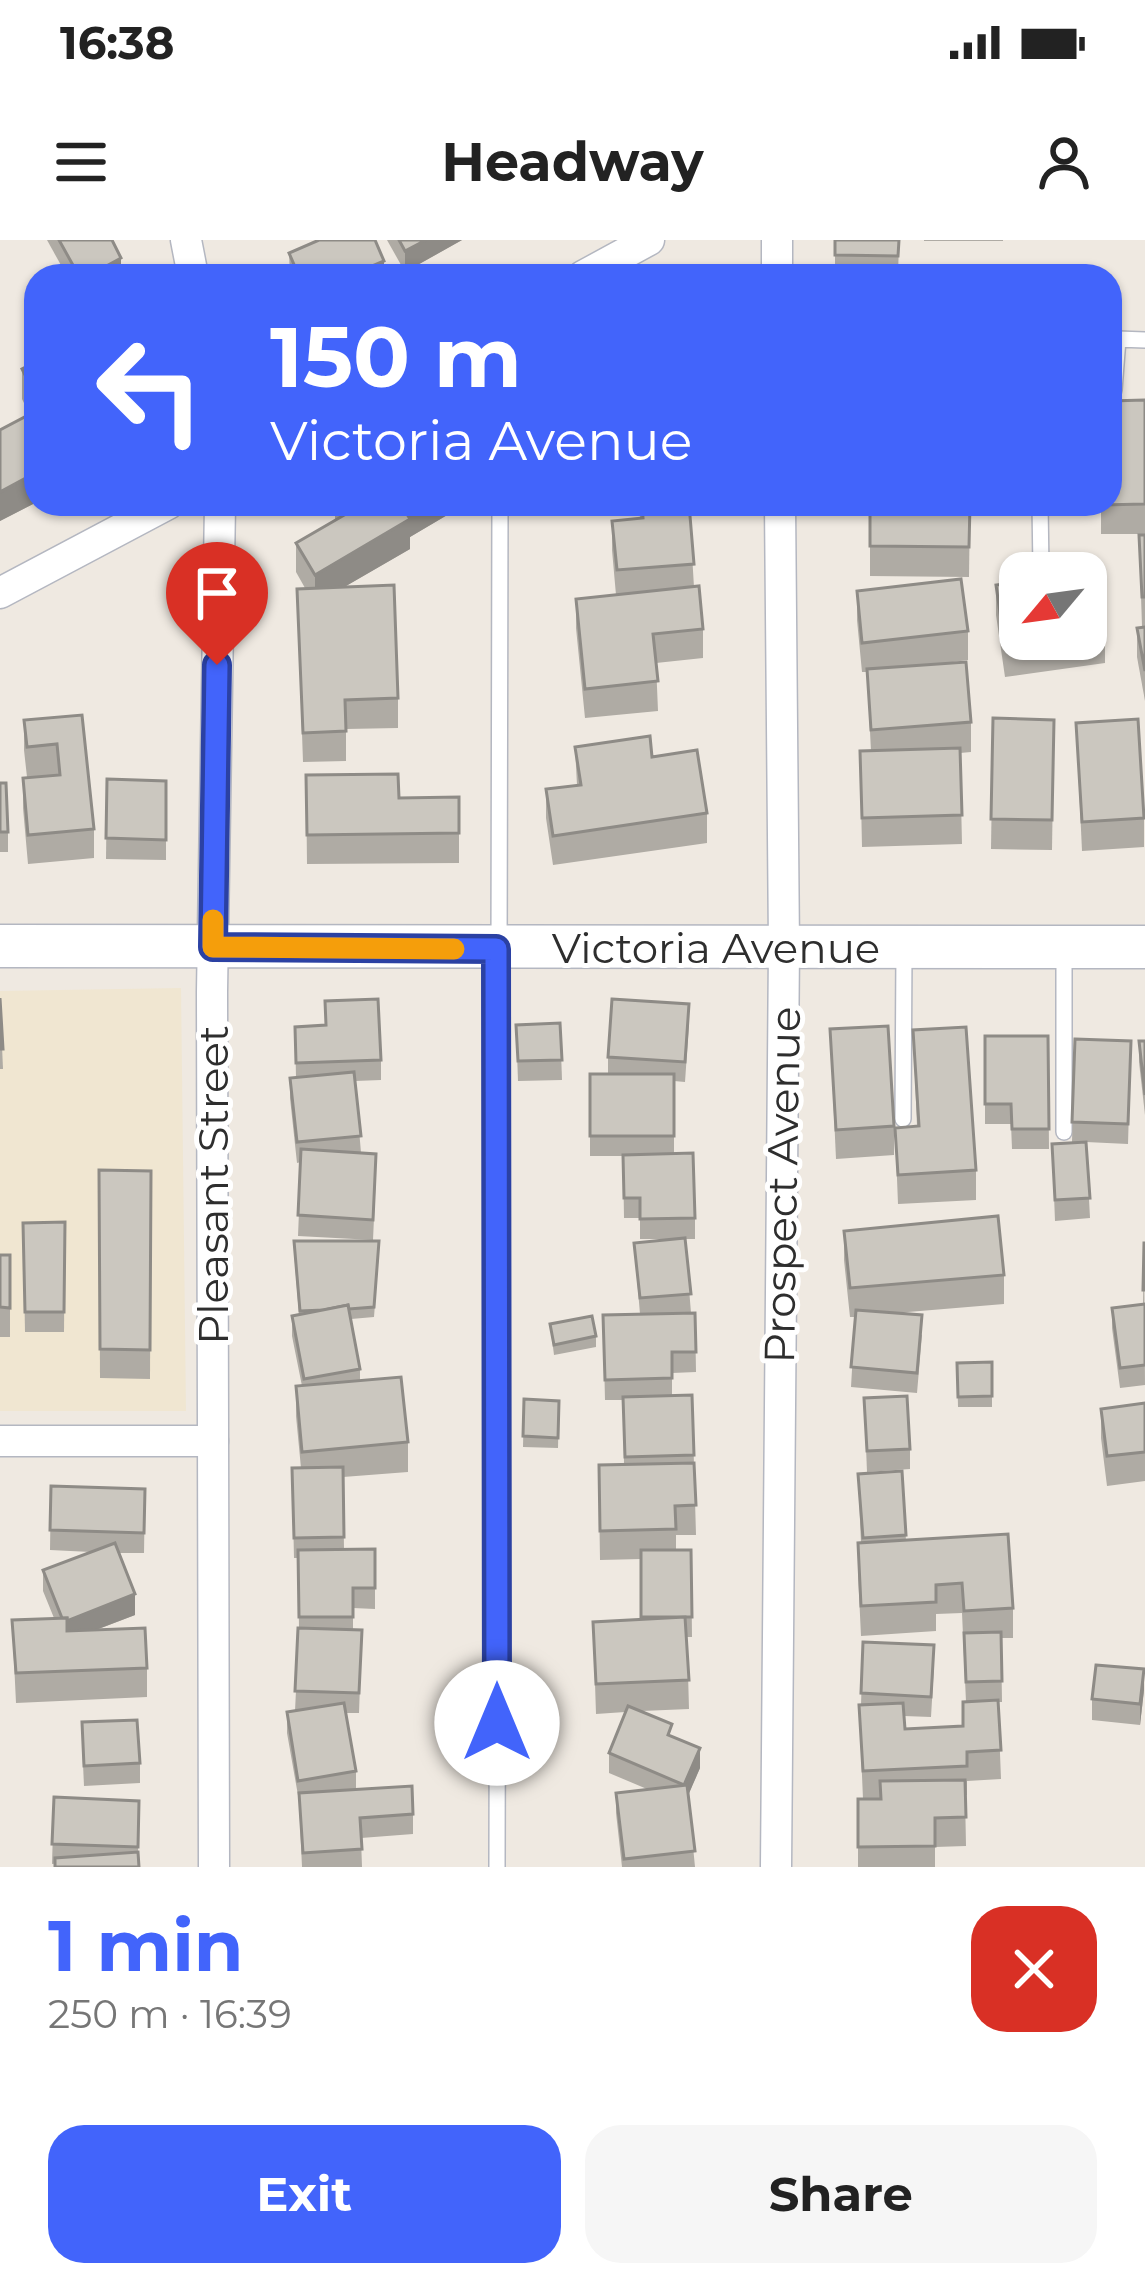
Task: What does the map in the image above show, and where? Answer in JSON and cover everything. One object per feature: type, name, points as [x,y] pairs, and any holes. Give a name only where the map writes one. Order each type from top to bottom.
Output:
[{"type":"street","points":[[605,264],[649,240]]},
{"type":"street","points":[[0,593],[144,516]]},
{"type":"street","name":"Pleasant Street","points":[[214,1867],[213,947],[220,516]]},
{"type":"street","name":"Prospect Avenue","points":[[776,1867],[784,947],[780,516]]},
{"type":"street","name":"Victoria Avenue","points":[[0,946],[1145,947]]},
{"type":"street","points":[[0,1441],[213,1441]]},
{"type":"lane","points":[[497,1867],[500,516]]},
{"type":"lane","points":[[1040,516],[1041,552]]},
{"type":"lane","points":[[903,1119],[904,947]]},
{"type":"lane","points":[[1064,947],[1064,1132]]},
{"type":"shaded area","points":[[181,988],[186,1411],[0,1411],[0,991]]},
{"type":"building","points":[[59,240],[112,240],[121,258],[110,264],[72,264]]},
{"type":"building","points":[[319,240],[375,240],[384,261],[294,264],[289,253]]},
{"type":"building","points":[[399,240],[426,240],[405,251]]},
{"type":"building","points":[[835,240],[899,240],[898,256],[835,255]]},
{"type":"building","points":[[1145,400],[1145,504],[1122,505],[1122,401]]},
{"type":"building","points":[[24,417],[24,479],[0,492],[0,430]]},
{"type":"building","points":[[343,516],[410,519],[315,575],[296,543]]},
{"type":"building","points":[[690,516],[694,564],[617,570],[612,521]]},
{"type":"building","points":[[870,516],[970,516],[969,547],[870,546]]},
{"type":"building","points":[[1139,535],[1145,535],[1145,597],[1142,597]]},
{"type":"building","points":[[961,579],[968,631],[862,643],[857,591]]},
{"type":"building","points":[[394,585],[398,698],[345,700],[346,731],[303,733],[297,589]]},
{"type":"building","points":[[699,586],[703,629],[653,634],[658,681],[585,689],[576,599]]},
{"type":"building","points":[[1145,627],[1145,671],[1137,628]]},
{"type":"building","points":[[966,662],[971,722],[871,730],[867,669]]},
{"type":"building","points":[[82,715],[94,829],[28,835],[23,778],[60,775],[57,744],[27,747],[24,720]]},
{"type":"building","points":[[993,718],[1054,720],[1052,820],[991,819]]},
{"type":"building","points":[[1138,719],[1144,818],[1082,822],[1076,723]]},
{"type":"building","points":[[650,736],[652,757],[697,750],[707,813],[553,836],[546,789],[581,785],[575,747]]},
{"type":"building","points":[[960,748],[962,815],[862,818],[860,751]]},
{"type":"building","points":[[398,774],[399,798],[459,797],[459,833],[307,835],[306,775]]},
{"type":"building","points":[[107,779],[166,781],[166,840],[106,838]]},
{"type":"building","points":[[0,783],[6,783],[8,832],[0,832]]},
{"type":"building","points":[[378,999],[381,1060],[296,1063],[295,1027],[326,1025],[325,1001]]},
{"type":"building","points":[[612,999],[689,1004],[685,1062],[608,1057]]},
{"type":"building","points":[[560,1023],[562,1060],[518,1061],[516,1025]]},
{"type":"building","points":[[888,1026],[894,1126],[836,1130],[830,1029]]},
{"type":"building","points":[[966,1027],[976,1170],[898,1175],[895,1128],[919,1126],[913,1030]]},
{"type":"building","points":[[985,1036],[1048,1036],[1049,1129],[1012,1129],[1011,1104],[985,1104]]},
{"type":"building","points":[[1075,1039],[1131,1041],[1128,1124],[1072,1122]]},
{"type":"building","points":[[1139,1041],[1145,1041],[1145,1095]]},
{"type":"building","points":[[354,1072],[361,1136],[297,1142],[290,1078]]},
{"type":"building","points":[[590,1074],[674,1074],[674,1136],[590,1136]]},
{"type":"building","points":[[1086,1142],[1090,1198],[1055,1200],[1052,1144]]},
{"type":"building","points":[[301,1149],[376,1154],[373,1220],[298,1215]]},
{"type":"building","points":[[693,1153],[695,1218],[640,1219],[640,1198],[624,1198],[623,1155]]},
{"type":"building","points":[[99,1170],[151,1171],[150,1350],[100,1349]]},
{"type":"building","points":[[998,1216],[1004,1275],[850,1288],[844,1231]]},
{"type":"building","points":[[65,1222],[64,1312],[25,1312],[23,1223]]},
{"type":"building","points":[[685,1238],[691,1294],[640,1298],[634,1243]]},
{"type":"building","points":[[294,1241],[379,1241],[374,1307],[300,1311]]},
{"type":"building","points":[[0,1255],[10,1255],[10,1308],[0,1307]]},
{"type":"building","points":[[1145,1304],[1145,1365],[1120,1368],[1112,1308]]},
{"type":"building","points":[[348,1305],[360,1369],[304,1379],[292,1316]]},
{"type":"building","points":[[856,1310],[922,1315],[917,1373],[851,1367]]},
{"type":"building","points":[[695,1313],[696,1352],[672,1352],[672,1378],[605,1380],[603,1315]]},
{"type":"building","points":[[592,1316],[596,1336],[554,1345],[550,1324]]},
{"type":"building","points":[[992,1362],[992,1396],[958,1397],[957,1363]]},
{"type":"building","points":[[401,1377],[408,1442],[302,1452],[296,1386]]},
{"type":"building","points":[[692,1395],[694,1455],[625,1457],[623,1397]]},
{"type":"building","points":[[907,1396],[910,1449],[867,1451],[864,1398]]},
{"type":"building","points":[[524,1399],[559,1401],[558,1438],[523,1436]]},
{"type":"building","points":[[1145,1403],[1145,1452],[1107,1456],[1101,1409]]},
{"type":"building","points":[[694,1463],[696,1505],[675,1506],[676,1529],[600,1531],[599,1465]]},
{"type":"building","points":[[343,1467],[344,1537],[294,1538],[292,1468]]},
{"type":"building","points":[[902,1471],[906,1535],[863,1538],[858,1474]]},
{"type":"building","points":[[51,1486],[145,1489],[144,1533],[50,1530]]},
{"type":"building","points":[[1008,1534],[1013,1608],[964,1611],[962,1583],[936,1585],[936,1602],[861,1606],[858,1543]]},
{"type":"building","points":[[115,1543],[135,1594],[67,1621],[62,1618],[43,1570]]},
{"type":"building","points":[[375,1549],[375,1588],[353,1588],[353,1617],[299,1617],[298,1550]]},
{"type":"building","points":[[641,1550],[691,1550],[692,1617],[641,1617]]},
{"type":"building","points":[[685,1617],[689,1680],[596,1684],[593,1622]]},
{"type":"building","points":[[67,1618],[67,1631],[145,1628],[147,1668],[16,1673],[12,1620]]},
{"type":"building","points":[[298,1628],[362,1630],[359,1693],[295,1691]]},
{"type":"building","points":[[1001,1632],[1002,1681],[966,1682],[964,1633]]},
{"type":"building","points":[[863,1642],[934,1645],[931,1697],[861,1693]]},
{"type":"building","points":[[1096,1665],[1144,1669],[1140,1704],[1092,1699]]},
{"type":"building","points":[[998,1700],[1001,1750],[967,1752],[967,1766],[863,1771],[859,1705],[903,1703],[905,1729],[963,1726],[963,1702]]},
{"type":"building","points":[[344,1703],[356,1771],[298,1781],[287,1712]]},
{"type":"building","points":[[628,1706],[672,1724],[668,1735],[700,1748],[684,1785],[609,1753]]},
{"type":"building","points":[[137,1720],[140,1763],[84,1766],[82,1722]]},
{"type":"building","points":[[965,1780],[966,1817],[935,1818],[935,1846],[858,1847],[858,1799],[881,1799],[880,1781]]},
{"type":"building","points":[[687,1785],[695,1851],[624,1859],[616,1793]]},
{"type":"building","points":[[412,1786],[413,1814],[360,1818],[362,1849],[303,1853],[299,1793]]},
{"type":"building","points":[[54,1797],[139,1801],[138,1847],[52,1844]]},
{"type":"building","points":[[138,1852],[139,1867],[55,1867],[55,1858]]},
{"type":"slow traffic","points":[[213,920],[213,947],[454,949]]},
{"type":"route","points":[[217,665],[213,947],[496,949],[497,1723]]}]
